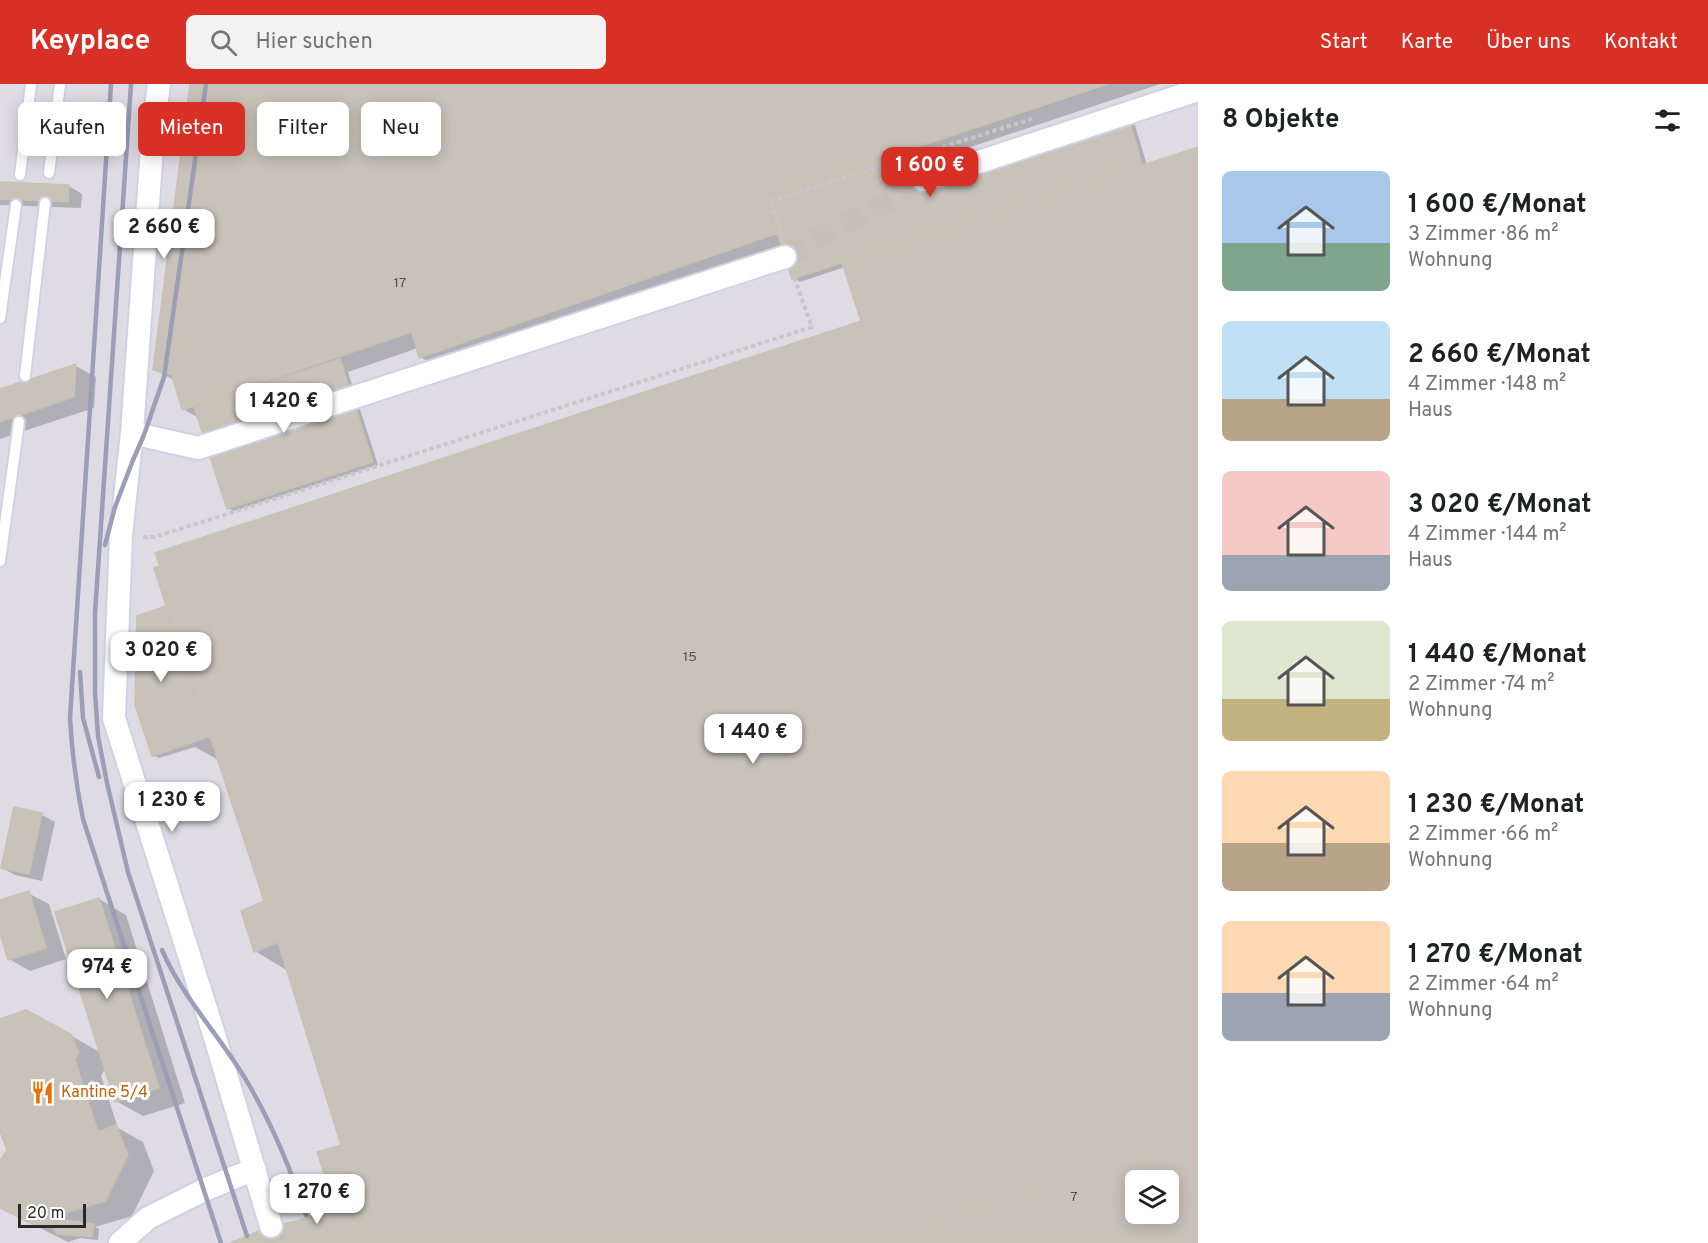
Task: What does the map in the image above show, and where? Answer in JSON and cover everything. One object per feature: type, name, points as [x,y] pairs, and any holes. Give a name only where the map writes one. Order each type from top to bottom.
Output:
[{"type":"street","points":[[159,84],[153,133],[132,433],[121,535],[114,718],[271,1226]]},
{"type":"street","points":[[924,180],[1198,90]]},
{"type":"street","points":[[132,433],[198,448],[787,257]]},
{"type":"street","points":[[120,1243],[148,1218],[204,1190],[255,1169]]},
{"type":"lane","points":[[20,175],[32,84]]},
{"type":"lane","points":[[49,173],[60,84]]},
{"type":"lane","points":[[25,376],[45,203]]},
{"type":"lane","points":[[0,318],[16,205]]},
{"type":"lane","points":[[0,561],[19,422]]},
{"type":"path","points":[[121,535],[154,537],[812,327],[770,201],[1040,116]]},
{"type":"shaded area","points":[[0,84],[1198,84],[1198,1243],[0,1243]]},
{"type":"building","points":[[190,84],[1108,84],[766,197],[778,233],[419,358],[412,332],[182,410],[172,375],[153,370],[181,156],[245,156],[245,102],[188,102]]},
{"type":"building","points":[[1129,120],[1142,165],[792,279],[766,197],[914,149],[927,188]]},
{"type":"building","points":[[1198,147],[1198,1136],[871,1243],[327,1243],[367,1230],[348,1172],[326,1179],[317,1152],[341,1145],[278,942],[254,952],[241,911],[264,901],[210,736],[188,744],[178,715],[199,708],[154,568],[160,566],[155,553],[861,321],[842,263]]},
{"type":"building","points":[[0,182],[69,185],[68,202],[0,199]]},
{"type":"building","points":[[340,359],[373,462],[227,509],[194,407]]},
{"type":"building","points":[[76,364],[74,397],[0,422],[0,389]]},
{"type":"building","points":[[166,606],[199,708],[178,715],[188,744],[152,756],[135,705],[137,616]]},
{"type":"building","points":[[14,807],[42,813],[29,874],[1,868]]},
{"type":"building","points":[[29,891],[46,948],[8,960],[0,934],[0,900]]},
{"type":"building","points":[[99,898],[159,1088],[115,1102],[55,912]]},
{"type":"building","name":"Kantine 5/4","points":[[26,1010],[71,1034],[79,1053],[75,1060],[98,1132],[116,1125],[128,1155],[105,1201],[68,1212],[63,1220],[40,1228],[0,1208],[0,1161],[7,1150],[0,1131],[0,1019]]},
{"type":"building","points":[[1198,1136],[1198,1243],[871,1243]]},
{"type":"building","points":[[354,1190],[367,1230],[327,1243],[230,1243],[271,1226],[297,1221],[326,1211],[322,1200]]},
{"type":"building","points":[[63,1220],[94,1224],[92,1237],[57,1234],[52,1224]]},
{"type":"tunnel","points":[[785,257],[924,180]]},
{"type":"tunnel","points":[[271,1226],[276,1243]]},
{"type":"railway","points":[[111,84],[70,718],[72,743],[83,819],[221,1243]]},
{"type":"railway","points":[[131,84],[95,613],[95,692],[98,736],[128,872],[247,1236]]},
{"type":"railway","points":[[105,545],[115,507],[164,377],[206,84]]},
{"type":"railway","points":[[80,672],[83,718],[99,777]]},
{"type":"railway","points":[[162,950],[181,985],[239,1068],[258,1101],[281,1148],[306,1215]]},
{"type":"place","name":"Kantine 5/4","points":[[43,1093]]}]
